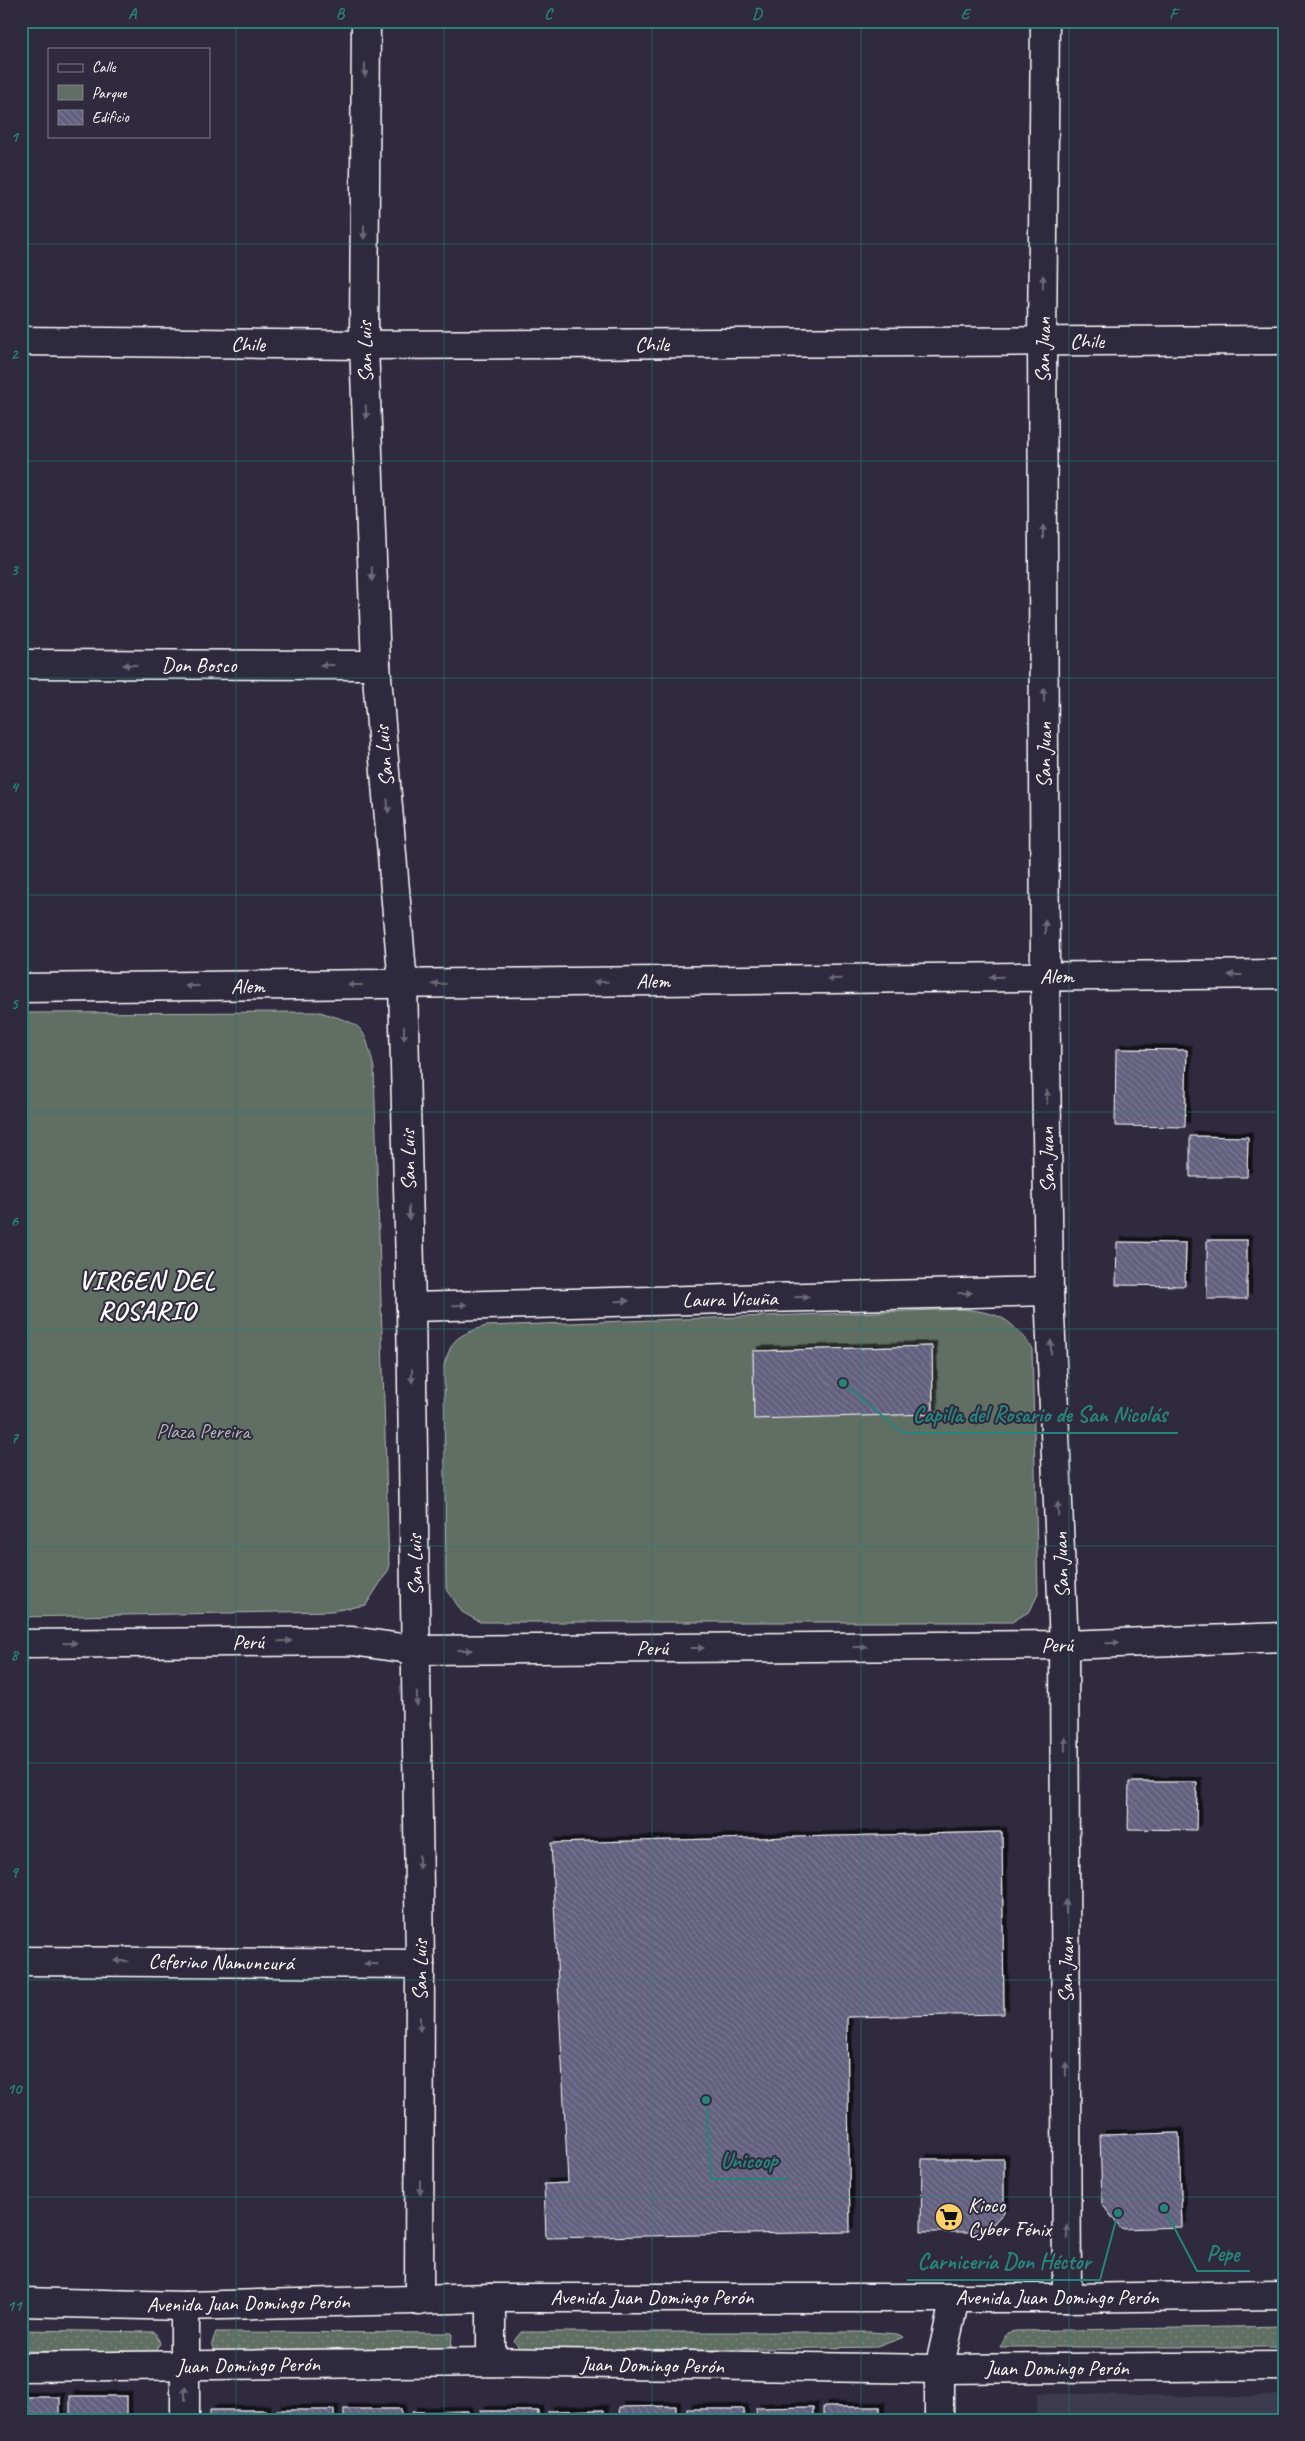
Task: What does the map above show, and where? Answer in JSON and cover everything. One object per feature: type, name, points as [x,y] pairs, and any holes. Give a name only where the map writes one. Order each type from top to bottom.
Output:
[{"type":"street","name":"San Luis","points":[[366,21],[364,345],[376,665],[403,985],[411,1306],[420,1964],[420,2301]]},
{"type":"street","name":"San Juan","points":[[1045,21],[1042,341],[1045,976],[1049,1291],[1064,1645],[1067,2298]]},
{"type":"street","name":"Chile","points":[[21,341],[364,345],[1284,340]]},
{"type":"street","name":"Don Bosco","points":[[21,664],[376,665]]},
{"type":"street","name":"Alem","points":[[21,988],[1284,974]]},
{"type":"street","name":"Laura Vicuña","points":[[411,1306],[1049,1291]]},
{"type":"street","name":"Perú","points":[[21,1644],[352,1640],[416,1650],[1064,1645],[1284,1637]]},
{"type":"street","name":"Ceferino Namuncurá","points":[[21,1960],[420,1964]]},
{"type":"street","name":"Avenida Juan Domingo Perón","points":[[21,2302],[185,2306],[492,2298],[1067,2298],[1284,2295]]},
{"type":"street","points":[[492,2298],[492,2362]]},
{"type":"street","points":[[939,2420],[938,2369],[955,2298]]},
{"type":"street","points":[[185,2306],[185,2420]]},
{"type":"street","name":"Juan Domingo Perón","points":[[21,2367],[492,2362],[938,2369],[1284,2366]]},
{"type":"shaded area","points":[[1037,2393],[1238,2397],[1284,2395],[1284,2420],[1037,2420]]},
{"type":"green space","name":"Plaza Pereira","points":[[320,1012],[345,1020],[359,1028],[367,1042],[374,1068],[389,1569],[366,1605],[332,1611],[21,1617],[21,1013]]},
{"type":"green space","points":[[964,1309],[988,1313],[1004,1319],[1017,1330],[1032,1348],[1038,1594],[1030,1611],[1012,1622],[480,1622],[462,1612],[446,1588],[444,1365],[450,1348],[463,1335],[486,1326]]},
{"type":"green space","points":[[1284,2326],[1284,2347],[1000,2347],[1007,2333],[1015,2331]]},
{"type":"green space","points":[[21,2330],[155,2332],[160,2343],[155,2353],[21,2351]]},
{"type":"green space","points":[[216,2332],[452,2333],[451,2353],[216,2354],[212,2343]]},
{"type":"green space","points":[[521,2332],[871,2332],[897,2334],[904,2337],[877,2347],[523,2353],[514,2341]]},
{"type":"building","points":[[1116,1049],[1187,1050],[1185,1127],[1115,1126]]},
{"type":"building","points":[[1190,1136],[1248,1137],[1247,1177],[1190,1177]]},
{"type":"building","points":[[1207,1240],[1247,1240],[1247,1299],[1207,1299]]},
{"type":"building","points":[[1117,1242],[1186,1243],[1185,1286],[1116,1285]]},
{"type":"building","points":[[932,1346],[933,1414],[754,1419],[753,1351]]},
{"type":"building","points":[[1129,1782],[1197,1782],[1196,1830],[1128,1829]]},
{"type":"building","points":[[1002,1832],[1004,2014],[847,2017],[850,2232],[546,2238],[544,2184],[568,2183],[551,1843]]},
{"type":"building","points":[[1179,2133],[1182,2227],[1121,2229],[1102,2204],[1100,2135]]},
{"type":"building","points":[[922,2159],[1004,2159],[1004,2212],[986,2232],[921,2232]]},
{"type":"building","points":[[70,2396],[127,2396],[127,2420],[70,2420]]},
{"type":"building","points":[[21,2397],[60,2397],[60,2420],[21,2420]]},
{"type":"building","points":[[676,2406],[676,2420],[620,2420],[619,2407]]},
{"type":"building","points":[[813,2407],[813,2420],[757,2420],[756,2408]]},
{"type":"building","points":[[823,2407],[880,2407],[880,2420],[823,2420]]},
{"type":"building","points":[[344,2409],[401,2409],[401,2420],[344,2420]]},
{"type":"building","points":[[687,2409],[744,2409],[744,2420],[687,2420]]},
{"type":"building","points":[[210,2410],[266,2410],[267,2420],[210,2420]]},
{"type":"building","points":[[277,2410],[334,2410],[334,2420],[277,2420]]},
{"type":"building","points":[[604,2410],[604,2420],[548,2420],[548,2411]]},
{"type":"building","points":[[468,2411],[469,2420],[412,2420],[412,2412]]},
{"type":"building","points":[[481,2411],[538,2411],[538,2420],[481,2420]]},
{"type":"place","name":"Capilla del Rosario de San Nicolás","points":[[843,1383]]},
{"type":"place","name":"Unicoop","points":[[706,2100]]},
{"type":"place","name":"Pepe","points":[[1164,2208]]},
{"type":"place","name":"Carnicería Don Héctor","points":[[1118,2213]]},
{"type":"place","name":"Kioco Cyber Fénix","points":[[949,2217]]},
{"type":"district","name":"VIRGEN DEL ROSARIO","points":[[147,1295]]}]
